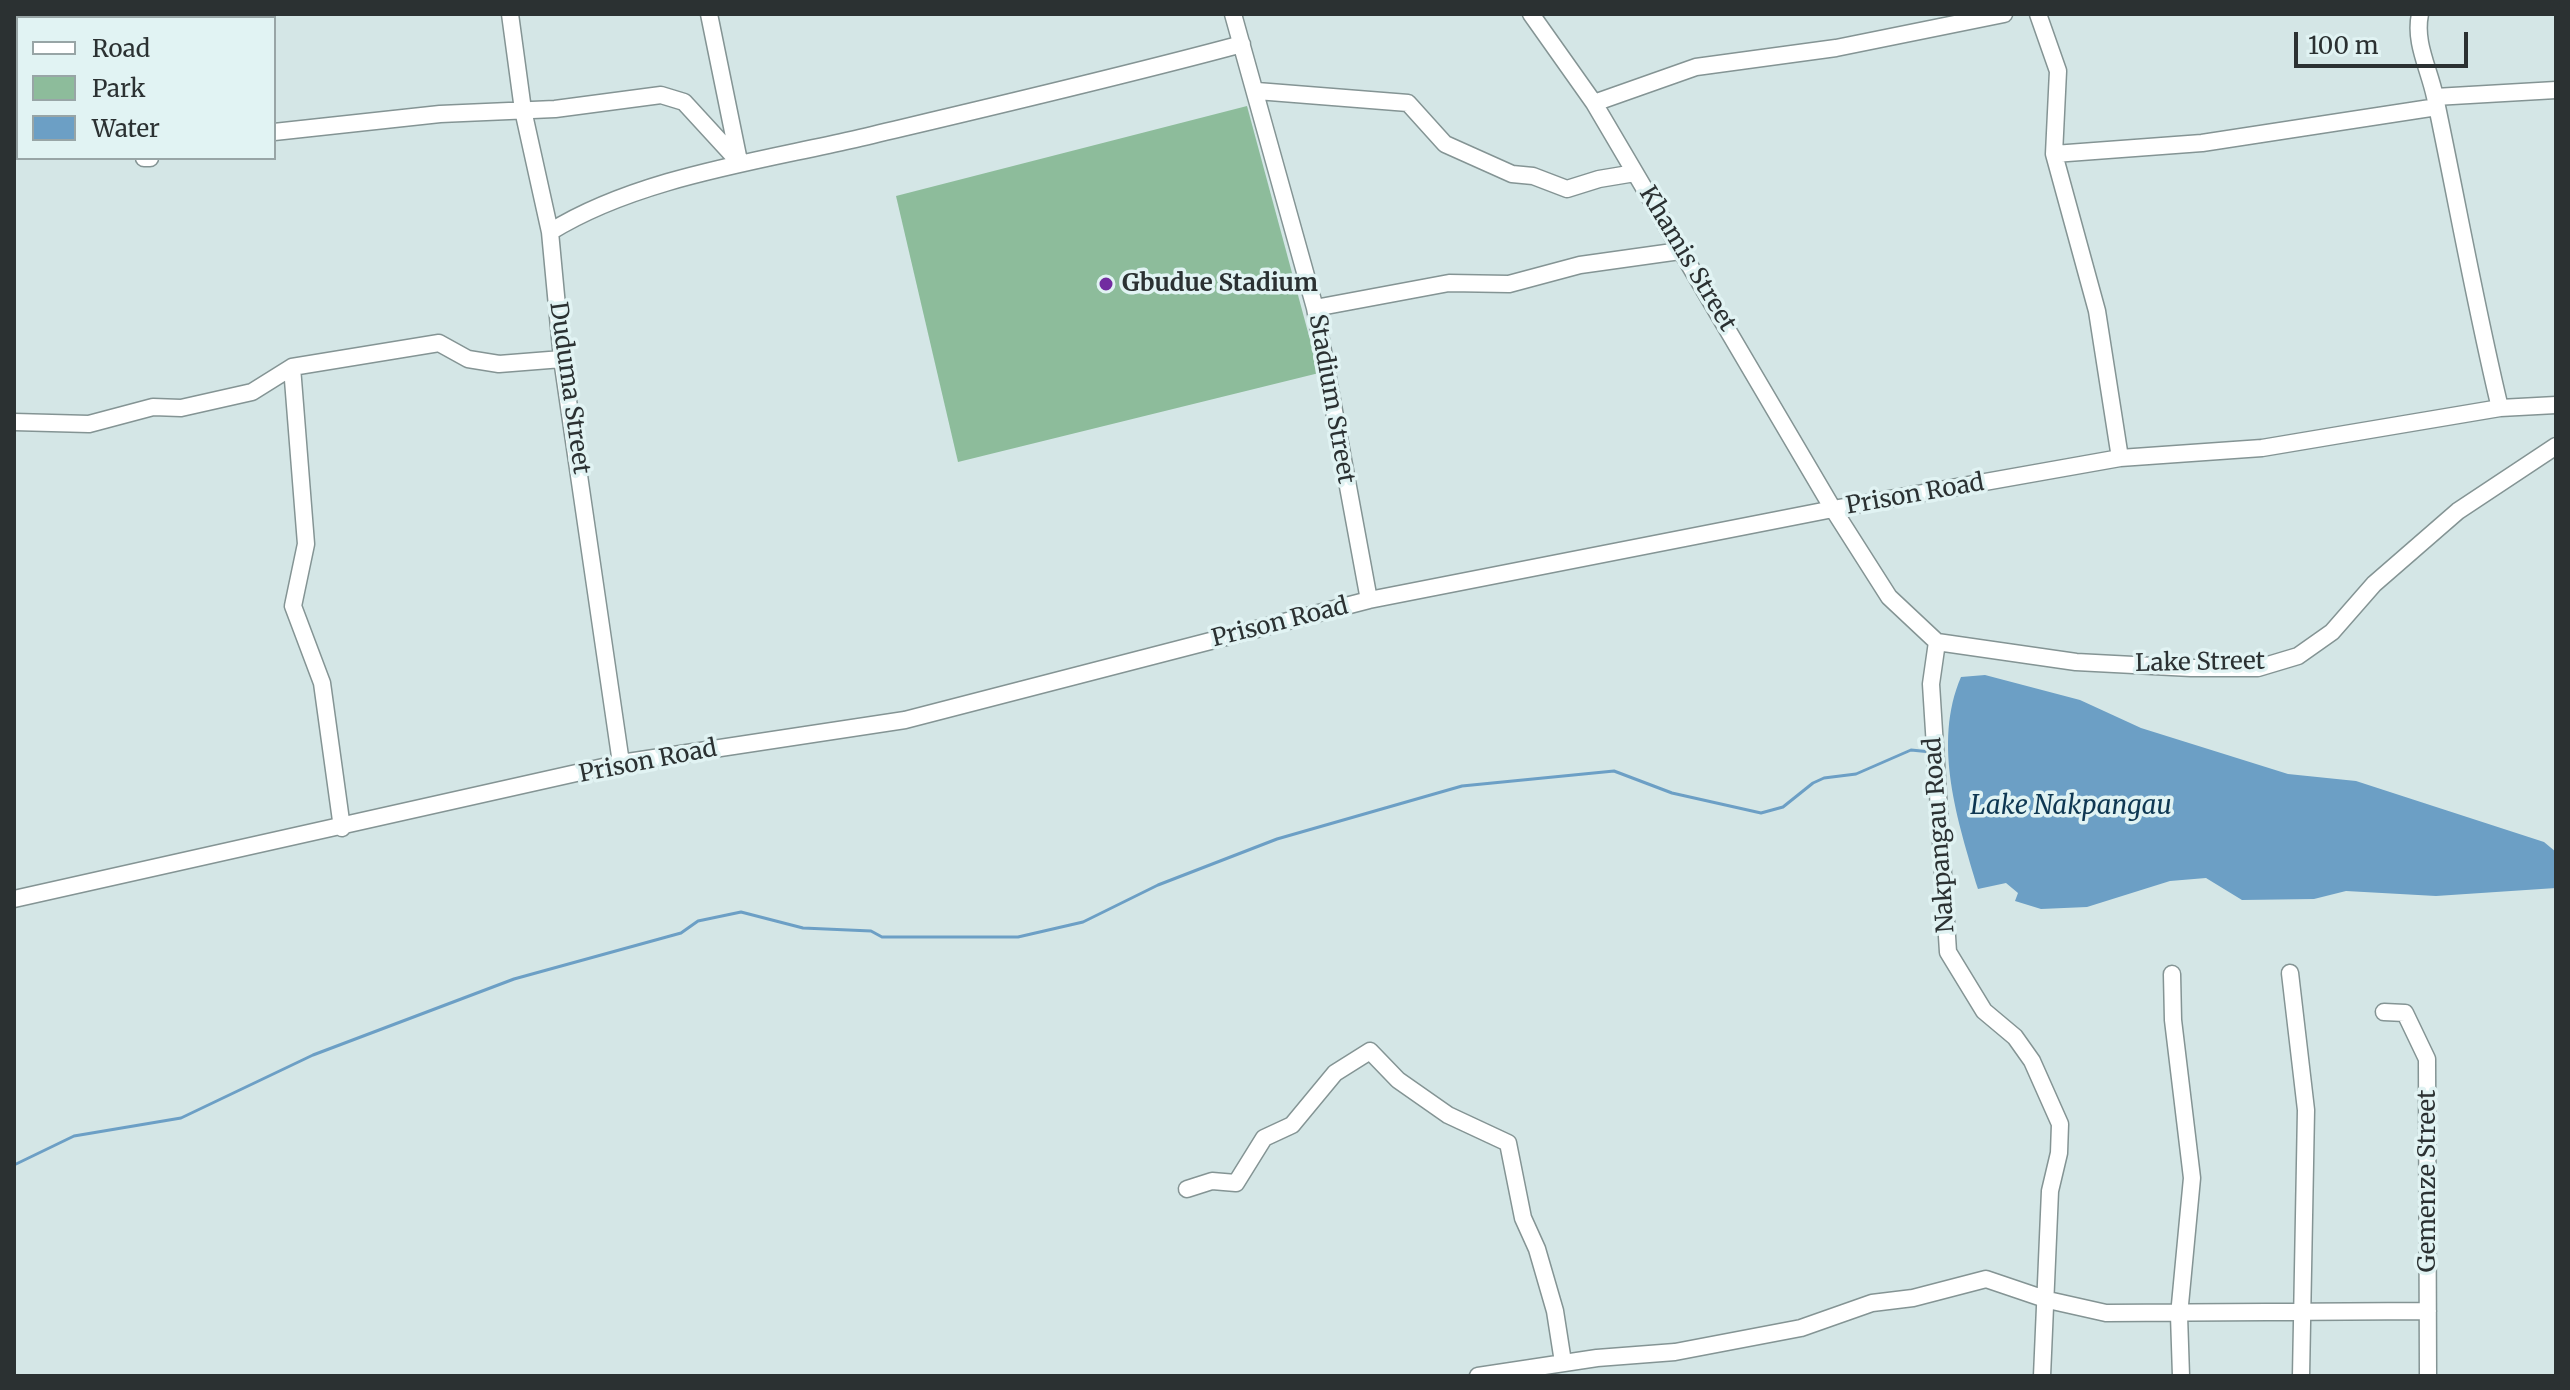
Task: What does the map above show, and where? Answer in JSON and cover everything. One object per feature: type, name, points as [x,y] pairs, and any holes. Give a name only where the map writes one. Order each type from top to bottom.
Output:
[{"type":"street","name":"Duduma Street","points":[[510,14],[523,110],[550,232],[562,359],[621,763]]},
{"type":"street","points":[[709,14],[740,163]]},
{"type":"street","name":"Stadium Street","points":[[1233,14],[1257,91],[1315,308],[1369,600]]},
{"type":"street","name":"Khamis Street","points":[[1531,14],[1594,103],[1833,509]]},
{"type":"street","points":[[1594,103],[1696,67],[1836,48],[2004,14]]},
{"type":"street","points":[[2038,14],[2058,71],[2054,154],[2067,189],[2097,311],[2120,458]]},
{"type":"street","points":[[2420,14],[2419,44],[2436,102],[2471,288],[2500,408]]},
{"type":"street","points":[[550,232],[597,208],[740,163],[1063,92],[1242,44]]},
{"type":"street","points":[[2054,154],[2202,143],[2436,102],[2556,90]]},
{"type":"street","points":[[1257,91],[1408,103],[1445,144],[1512,174],[1533,176],[1567,189],[1599,179],[1635,173]]},
{"type":"street","points":[[276,132],[661,95],[684,102],[740,163]]},
{"type":"street","points":[[1315,308],[1449,283],[1509,284],[1580,265],[1680,251]]},
{"type":"street","points":[[14,422],[89,424],[153,407],[181,408],[252,392],[292,367],[439,343],[468,359],[499,364],[562,359]]},
{"type":"street","points":[[292,367],[306,544],[293,606],[322,683],[342,828]]},
{"type":"street","name":"Prison Road","points":[[14,899],[342,828],[621,763],[905,720],[1369,600],[1833,509],[2120,458],[2262,448],[2500,408],[2556,405]]},
{"type":"street","name":"Lake Street","points":[[1937,642],[2076,662],[2191,668],[2258,668],[2298,656],[2332,632],[2374,584],[2458,511],[2556,446]]},
{"type":"street","points":[[1833,509],[1889,597],[1937,642]]},
{"type":"street","name":"Nakpangau Road","points":[[1937,642],[1931,684],[1948,952],[1984,1011],[2015,1037],[2032,1061],[2060,1124],[2059,1153],[2050,1191],[2048,1300],[2042,1376]]},
{"type":"street","points":[[2290,973],[2306,1110],[2301,1376]]},
{"type":"street","points":[[2172,974],[2173,1020],[2192,1178],[2179,1315],[2181,1376]]},
{"type":"street","name":"Gemenze Street","points":[[2384,1012],[2405,1013],[2427,1059],[2428,1376]]},
{"type":"street","points":[[1187,1189],[1212,1181],[1236,1183],[1264,1138],[1292,1125],[1335,1073],[1370,1051],[1398,1080],[1448,1115],[1508,1143],[1523,1218],[1537,1249],[1555,1311],[1563,1362]]},
{"type":"street","points":[[1478,1376],[1563,1362],[1675,1352],[1801,1328],[1872,1303],[1913,1298],[1986,1279],[2048,1300],[2106,1313],[2179,1315],[2300,1310],[2428,1311]]},
{"type":"green space","name":"Gbudue Stadium","points":[[1247,106],[1319,373],[958,462],[896,196]]},
{"type":"water","name":"Lake Nakpangau","points":[[1985,675],[2080,700],[2141,728],[2288,774],[2356,781],[2544,842],[2556,852],[2556,888],[2436,896],[2346,891],[2314,899],[2242,900],[2206,878],[2170,881],[2087,907],[2041,909],[2015,901],[2018,893],[2006,883],[1978,889],[1956,810],[1948,756],[1953,703],[1961,677]]},
{"type":"waterway","points":[[14,1165],[74,1136],[181,1118],[313,1055],[514,979],[681,933],[698,921],[741,912],[803,928],[871,931],[882,937],[1018,937],[1083,922],[1158,885],[1277,839],[1462,786],[1614,771],[1672,793],[1761,813],[1783,807],[1824,778],[1856,774],[1911,750],[1931,752]]},
{"type":"place","name":"Gbudue Stadium","points":[[1106,284]]}]
